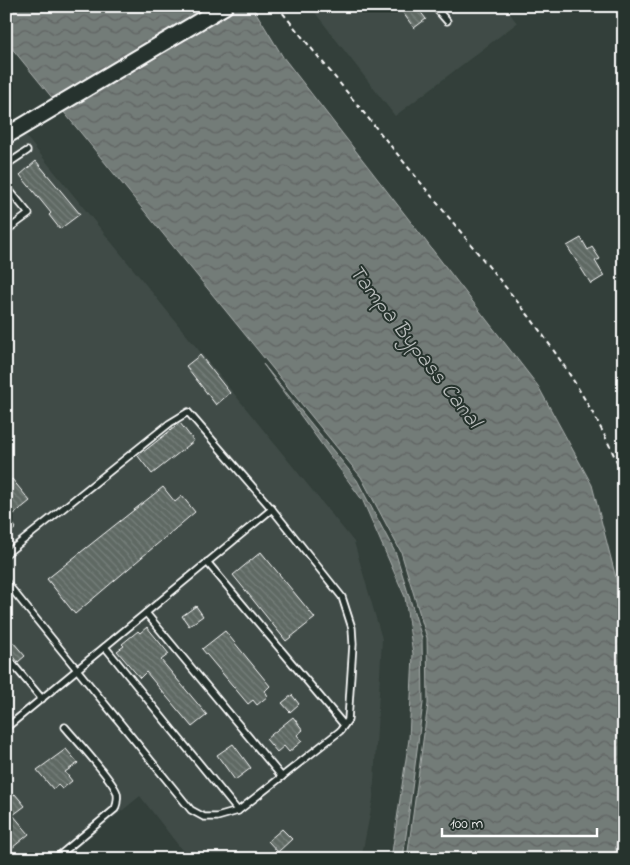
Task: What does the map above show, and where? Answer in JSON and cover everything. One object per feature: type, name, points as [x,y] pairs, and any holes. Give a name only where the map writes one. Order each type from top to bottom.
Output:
[{"type":"main road","points":[[6,136],[224,6]]},
{"type":"lane","points":[[434,6],[447,21]]},
{"type":"lane","points":[[6,165],[27,152]]},
{"type":"lane","points":[[6,186],[29,214],[10,228],[6,223]]},
{"type":"lane","points":[[6,554],[170,422],[188,412],[272,509],[342,598],[352,628],[353,644],[348,720],[340,731],[238,811],[217,817],[204,817],[191,810],[6,582]]},
{"type":"lane","points":[[6,728],[272,509]]},
{"type":"lane","points":[[207,562],[344,725]]},
{"type":"lane","points":[[146,613],[282,777]]},
{"type":"lane","points":[[104,647],[238,811]]},
{"type":"lane","points":[[6,656],[9,664],[42,699]]},
{"type":"lane","points":[[55,859],[115,809],[118,801],[117,793],[110,782],[65,727]]},
{"type":"path","points":[[277,6],[529,316],[561,359],[615,456],[624,479]]},
{"type":"shaded area","points":[[310,6],[504,6],[517,23],[395,116]]},
{"type":"shaded area","points":[[23,133],[354,542],[382,639],[373,799],[361,859],[189,859],[140,796],[63,859],[6,859],[6,143]]},
{"type":"water","name":"Tampa Bypass Canal","points":[[6,6],[252,6],[283,57],[538,386],[592,485],[624,609],[624,794],[614,859],[407,859],[428,704],[427,638],[401,552],[361,477],[6,41]]},
{"type":"water","points":[[263,364],[357,480],[396,554],[422,638],[423,703],[403,859],[391,859],[409,739],[413,654],[405,597],[363,501]]},
{"type":"building","points":[[398,6],[416,6],[426,19],[414,28]]},
{"type":"building","points":[[36,161],[80,214],[60,229],[49,215],[51,213],[20,175]]},
{"type":"building","points":[[581,238],[588,250],[592,247],[600,259],[595,261],[604,276],[591,284],[567,246]]},
{"type":"building","points":[[200,355],[230,393],[216,405],[186,366]]},
{"type":"building","points":[[180,423],[194,441],[152,474],[138,456]]},
{"type":"building","points":[[12,479],[30,501],[9,518],[16,528],[6,536],[6,483]]},
{"type":"building","points":[[163,487],[175,502],[182,496],[195,512],[75,614],[47,579]]},
{"type":"building","points":[[261,552],[315,618],[286,641],[233,575]]},
{"type":"building","points":[[196,606],[203,616],[189,626],[182,616]]},
{"type":"building","points":[[147,627],[169,654],[161,660],[207,715],[192,727],[146,672],[140,678],[117,651],[124,646],[122,644],[138,631],[140,633]]},
{"type":"building","points":[[225,631],[270,686],[265,691],[268,696],[257,705],[253,700],[248,704],[202,649]]},
{"type":"building","points":[[13,642],[25,656],[18,662],[6,647]]},
{"type":"building","points":[[292,695],[299,704],[290,712],[282,703]]},
{"type":"building","points":[[293,717],[303,730],[297,735],[302,741],[289,752],[284,746],[277,752],[266,739]]},
{"type":"building","points":[[233,744],[251,768],[235,780],[217,755]]},
{"type":"building","points":[[66,749],[78,763],[65,772],[72,781],[62,789],[58,785],[53,789],[37,770]]},
{"type":"building","points":[[15,794],[25,806],[13,815],[29,834],[6,853],[6,801]]},
{"type":"building","points":[[282,829],[292,839],[278,852],[268,841]]}]
